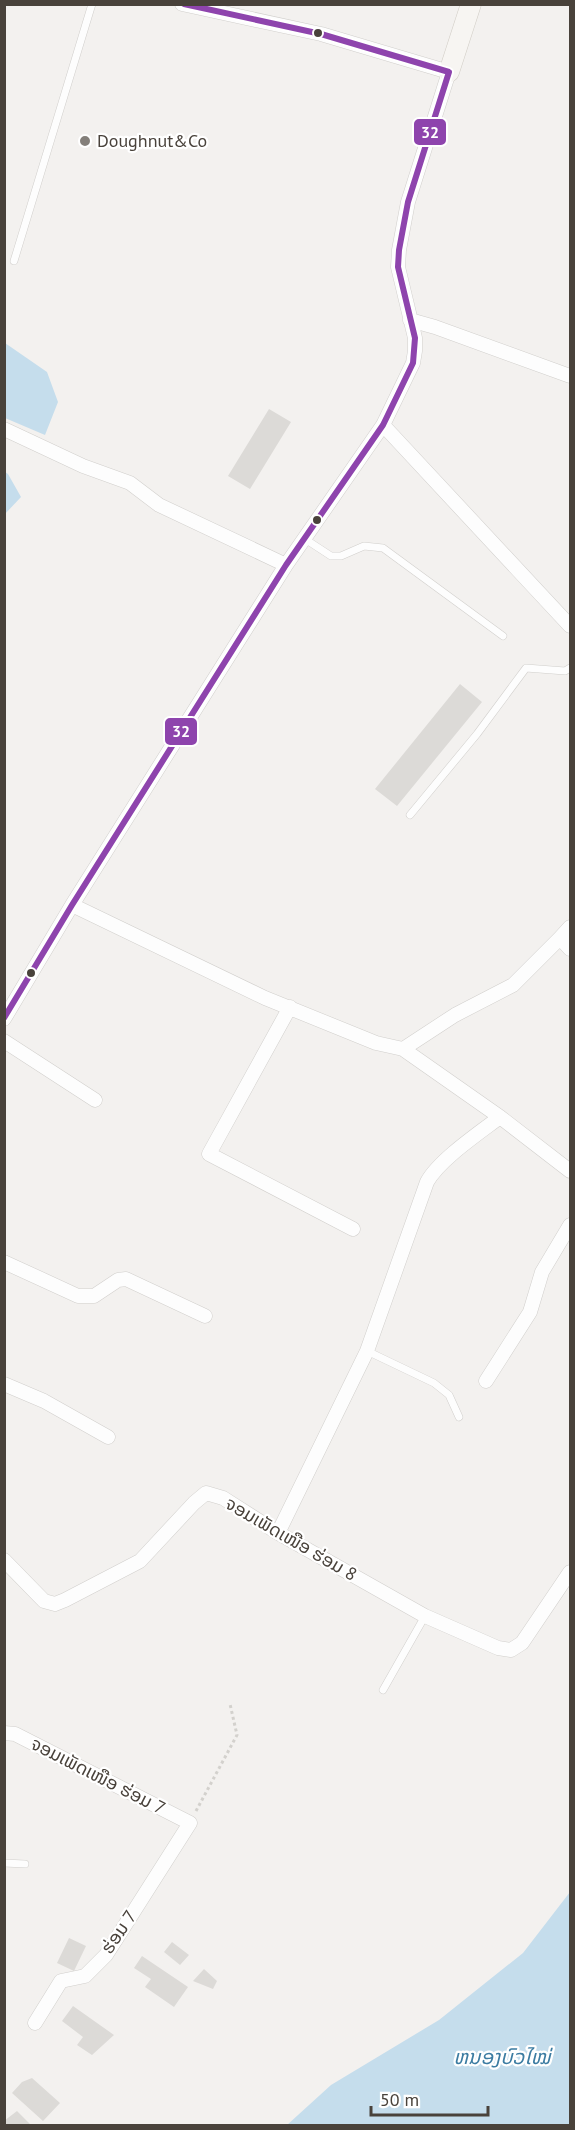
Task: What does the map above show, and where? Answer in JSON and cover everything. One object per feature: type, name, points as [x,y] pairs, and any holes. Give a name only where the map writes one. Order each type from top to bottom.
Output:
[{"type":"street","points":[[183,4],[321,34],[449,72]]},
{"type":"street","points":[[4,1018],[72,904],[286,565],[383,425],[413,363],[416,351],[415,338],[398,267],[402,230],[408,202],[471,4]]},
{"type":"street","points":[[410,320],[570,376]]},
{"type":"street","points":[[383,425],[570,626]]},
{"type":"street","points":[[4,429],[83,466],[130,483],[159,506],[286,565]]},
{"type":"street","points":[[72,904],[264,998],[376,1043],[403,1049],[500,1117],[570,1171]]},
{"type":"street","points":[[403,1049],[455,1015],[513,985],[570,927]]},
{"type":"street","points":[[560,938],[570,949]]},
{"type":"street","points":[[290,1007],[210,1154],[353,1229]]},
{"type":"street","points":[[4,1041],[95,1100]]},
{"type":"street","points":[[278,1533],[367,1351],[430,1177],[461,1148],[500,1117]]},
{"type":"street","points":[[486,1381],[530,1312],[542,1272],[570,1225]]},
{"type":"street","points":[[4,1262],[78,1296],[94,1296],[118,1280],[126,1279],[205,1316]]},
{"type":"street","points":[[4,1384],[44,1401],[108,1437]]},
{"type":"street","name":"ຈອມເພັດເໜືອ ຮ່ອມ 8","points":[[4,1560],[44,1601],[54,1604],[140,1561],[206,1493],[223,1498],[278,1533],[425,1616],[498,1648],[511,1650],[522,1643],[570,1572]]},
{"type":"street","name":"ຈອມເພັດເໜືອ ຮ່ອມ 7","points":[[4,1733],[15,1734],[190,1823]]},
{"type":"street","name":"ຮ່ອມ 7","points":[[35,2023],[61,1981],[85,1976],[106,1955],[190,1823]]},
{"type":"lane","points":[[14,261],[92,4]]},
{"type":"lane","points":[[305,539],[331,556],[341,556],[364,546],[383,548],[503,636]]},
{"type":"lane","points":[[410,815],[477,734],[526,668],[565,671],[570,668]]},
{"type":"lane","points":[[367,1351],[434,1383],[449,1395],[459,1417]]},
{"type":"lane","points":[[383,1690],[425,1616]]},
{"type":"lane","points":[[4,1863],[25,1864]]},
{"type":"path","points":[[190,1823],[237,1735],[230,1704]]},
{"type":"water","points":[[5,343],[47,372],[58,402],[45,435],[5,418]]},
{"type":"water","points":[[5,472],[21,497],[5,514]]},
{"type":"water","name":"ຫນອງບົວໄໝ່","points":[[570,1892],[570,2125],[287,2125],[331,2085],[439,2020],[523,1953]]},
{"type":"building","points":[[269,409],[291,422],[250,489],[228,476]]},
{"type":"building","points":[[460,684],[482,702],[397,806],[375,789]]},
{"type":"building","points":[[69,1938],[86,1946],[74,1971],[57,1963]]},
{"type":"building","points":[[172,1942],[189,1955],[180,1965],[164,1952]]},
{"type":"building","points":[[142,1956],[188,1987],[174,2007],[145,1987],[151,1979],[134,1968]]},
{"type":"building","points":[[204,1969],[217,1981],[213,1989],[193,1981]]},
{"type":"building","points":[[73,2006],[114,2035],[92,2055],[77,2045],[83,2037],[62,2021]]},
{"type":"building","points":[[32,2078],[60,2103],[43,2121],[12,2093],[22,2082]]},
{"type":"building","points":[[17,2111],[32,2126],[4,2126],[4,2121]]},
{"type":"transit line","name":"32","points":[[4,1018],[72,905],[286,565],[383,425],[413,363],[415,338],[398,267],[399,250],[408,202],[449,72],[321,34],[184,4]]},
{"type":"place","name":"Doughnut&Co","points":[[85,141]]}]
